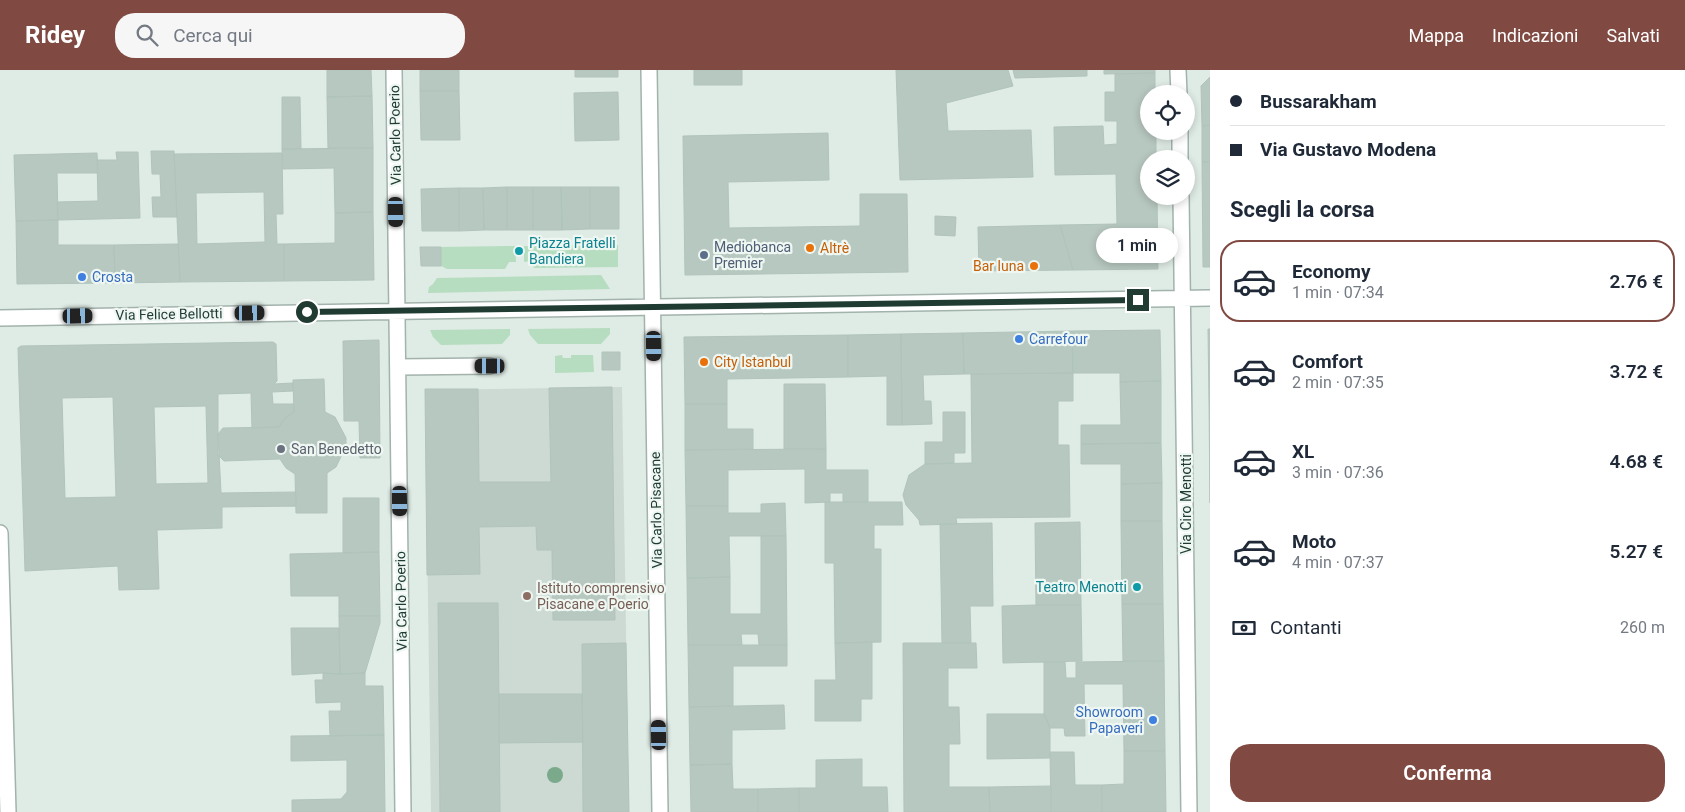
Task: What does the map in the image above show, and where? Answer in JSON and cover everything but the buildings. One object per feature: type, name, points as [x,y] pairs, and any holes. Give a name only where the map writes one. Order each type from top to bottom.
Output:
[{"type":"street","name":"Via Carlo Poerio","points":[[394,70],[398,310]]},
{"type":"street","points":[[649,70],[653,307]]},
{"type":"street","points":[[1178,70],[1179,85]]},
{"type":"street","name":"Via Ciro Menotti","points":[[1182,205],[1189,812]]},
{"type":"street","points":[[490,366],[398,366],[398,310],[1210,298]]},
{"type":"street","name":"Via Carlo Pisacane","points":[[653,307],[660,812]]},
{"type":"street","name":"Via Felice Bellotti","points":[[0,318],[398,310]]},
{"type":"street","name":"Via Carlo Poerio","points":[[398,366],[403,812]]},
{"type":"street","points":[[0,533],[8,812]]},
{"type":"shaded area","name":"Istituto comprensivo Pisacane e Poerio","points":[[622,387],[629,812],[431,812],[425,390]]},
{"type":"green space","points":[[618,245],[618,267],[534,268],[531,261],[524,262],[524,246]]},
{"type":"green space","points":[[515,246],[516,262],[509,262],[505,269],[447,269],[441,266],[441,247]]},
{"type":"green space","points":[[601,275],[610,289],[428,293],[429,287],[437,278]]},
{"type":"green space","points":[[610,328],[610,334],[601,344],[538,344],[530,335],[528,329]]},
{"type":"green space","points":[[510,329],[510,335],[502,344],[441,345],[433,337],[430,330]]},
{"type":"green space","points":[[562,355],[563,358],[571,358],[571,355],[593,355],[594,372],[555,373],[555,356]]},
{"type":"place","name":"Altrè","points":[[810,248]]},
{"type":"place","name":"Piazza Fratelli Bandiera","points":[[519,251]]},
{"type":"place","name":"Mediobanca Premier","points":[[704,255]]},
{"type":"place","name":"Bar luna","points":[[1034,266]]},
{"type":"place","name":"Crosta","points":[[82,277]]},
{"type":"place","name":"Carrefour","points":[[1019,339]]},
{"type":"place","name":"City Istanbul","points":[[704,362]]},
{"type":"place","name":"San Benedetto","points":[[281,449]]},
{"type":"place","name":"Teatro Menotti","points":[[1137,587]]},
{"type":"place","name":"Istituto comprensivo Pisacane e Poerio","points":[[527,596]]},
{"type":"place","name":"Showroom Papaveri","points":[[1153,720]]},
{"type":"route","points":[[307,312],[1138,300]]}]
